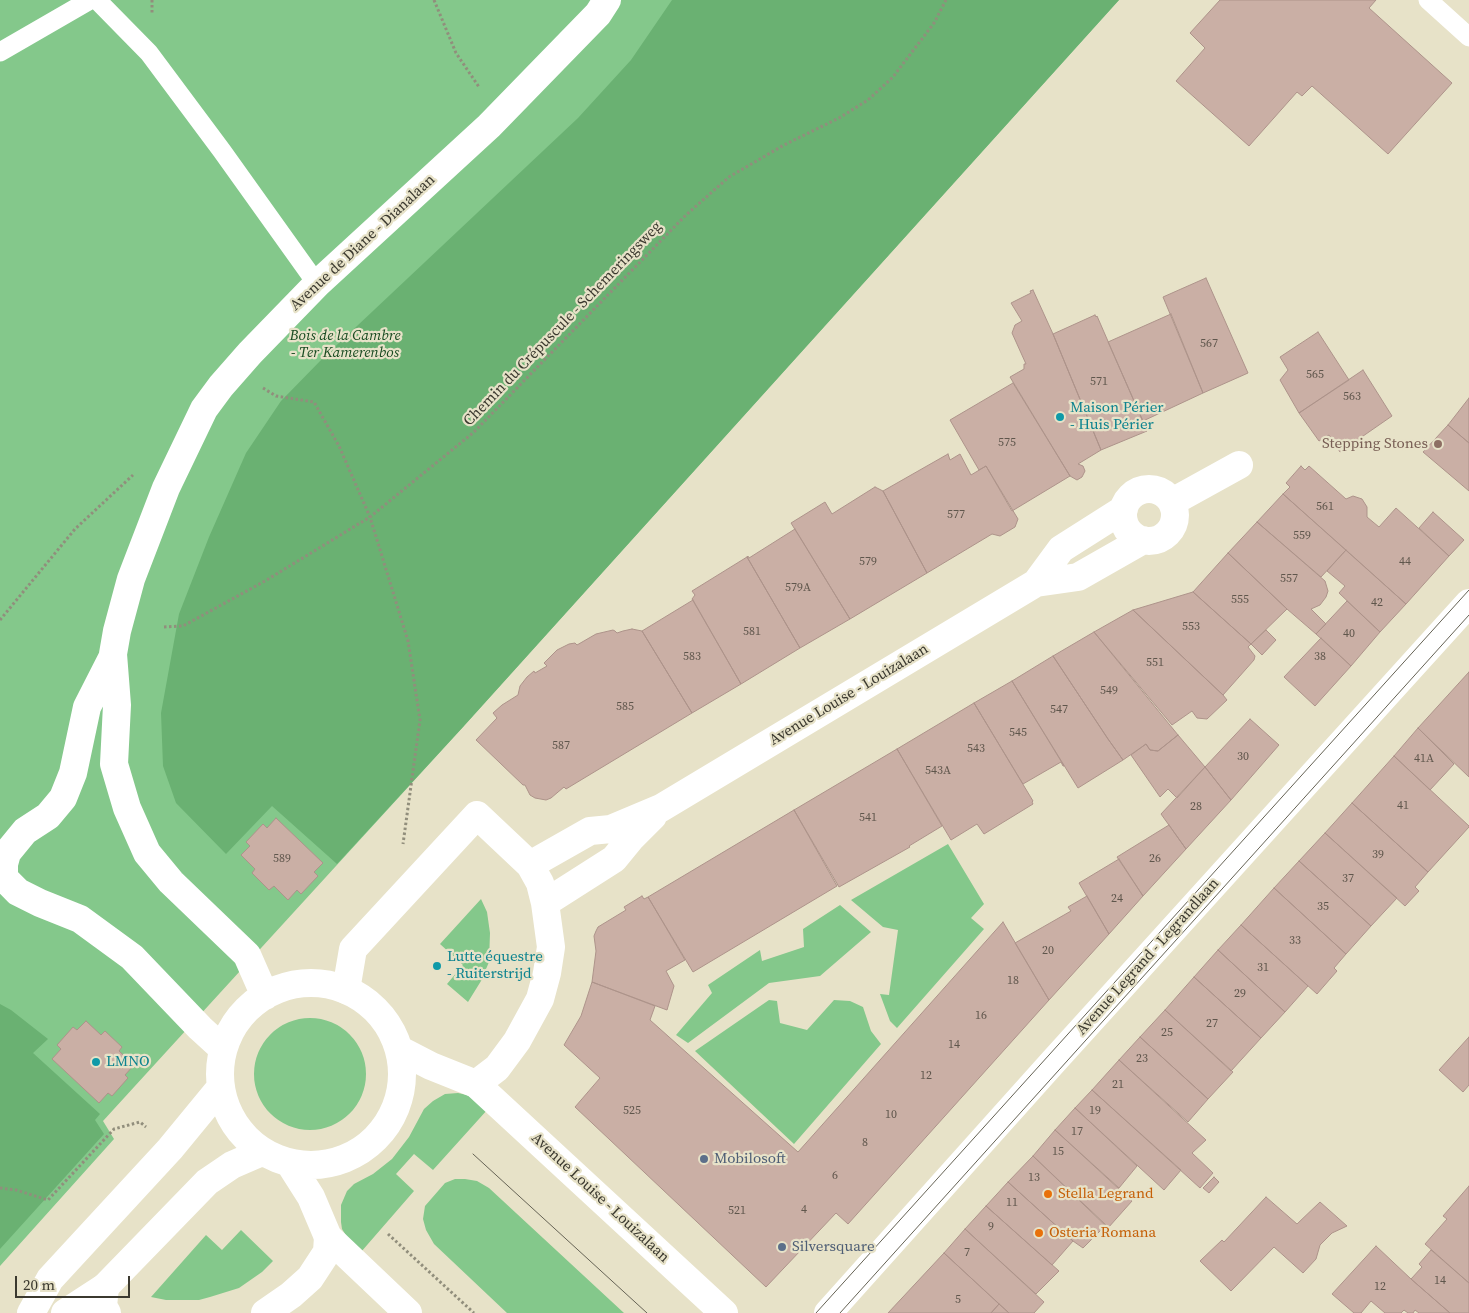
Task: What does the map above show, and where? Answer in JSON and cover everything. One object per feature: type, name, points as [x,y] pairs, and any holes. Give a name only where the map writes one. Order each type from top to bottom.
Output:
[{"type":"street","name":"Avenue de Diane - Dianalaan","points":[[265,996],[247,956],[171,882],[147,853],[127,808],[114,764],[117,705],[113,654],[130,579],[166,488],[204,409],[236,370],[317,284],[490,126],[598,14],[607,0]]},
{"type":"street","points":[[1172,502],[1239,465]]},
{"type":"street","name":"Avenue Louise - Louizalaan","points":[[530,866],[590,831],[611,829],[661,808],[1036,582],[1060,549],[1124,509],[1128,499],[1136,493],[1146,489],[1156,489],[1165,494],[1172,502],[1176,512],[1175,522],[1171,531],[1163,538],[1153,541],[1143,540],[1078,577],[1036,582]]},
{"type":"street","points":[[1124,509],[1127,529],[1134,536],[1143,540]]},
{"type":"street","name":"Avenue Legrand - Legrandlaan","points":[[828,1313],[1469,603]]},
{"type":"street","points":[[113,654],[87,707],[73,773],[64,798],[48,816],[25,832],[7,853],[2,878],[18,892],[80,919],[132,957],[223,1050]]},
{"type":"street","name":"Avenue Louise - Louizalaan","points":[[545,903],[614,859],[632,837],[661,808]]},
{"type":"street","points":[[346,990],[353,949],[477,815],[530,866],[540,883],[545,903],[551,947],[540,999],[518,1041],[497,1068],[476,1084]]},
{"type":"street","points":[[298,984],[322,984],[346,990],[370,1004],[388,1025],[400,1050],[403,1082],[395,1112],[377,1138],[351,1157],[321,1165],[290,1164],[262,1152],[234,1124],[220,1087],[223,1050],[239,1019],[265,996],[298,984]]},
{"type":"street","name":"Avenue Louise - Louizalaan","points":[[400,1050],[431,1066],[476,1084],[724,1313]]},
{"type":"street","points":[[31,1313],[50,1279],[170,1149],[220,1087]]},
{"type":"street","points":[[65,1313],[106,1300],[207,1182],[232,1165],[262,1152]]},
{"type":"street","points":[[290,1164],[311,1197],[328,1237],[408,1313]]},
{"type":"street","points":[[265,1313],[291,1295],[310,1278],[327,1252],[328,1237]]},
{"type":"lane","points":[[0,52],[90,0]]},
{"type":"lane","points":[[97,0],[149,53],[317,284]]},
{"type":"lane","points":[[1428,0],[1469,37]]},
{"type":"path","points":[[434,0],[456,53],[498,116]]},
{"type":"path","name":"Chemin du Crépuscule - Schemeringsweg","points":[[164,627],[183,626],[265,580],[370,517],[474,432],[686,215],[730,177],[784,145],[839,118],[868,100],[893,77],[934,23],[946,0]]},
{"type":"path","points":[[236,370],[276,396],[314,402],[339,446],[370,517],[408,641],[420,720],[403,840],[406,892]]},
{"type":"path","points":[[0,620],[75,529],[140,469]]},
{"type":"path","points":[[0,1188],[16,1190],[48,1200],[114,1129],[140,1122],[150,1131]]},
{"type":"path","points":[[388,1234],[474,1313]]},
{"type":"green space","name":"Bois de la Cambre - Ter Kamerenbos","points":[[0,0],[1119,0],[463,727],[103,1121],[114,1139],[0,1266]]},
{"type":"green space","points":[[672,0],[1119,0],[337,864],[272,806],[226,854],[176,803],[163,766],[161,713],[179,614],[209,537],[246,453],[281,401],[323,358],[578,118],[631,60]]},
{"type":"green space","points":[[948,844],[984,904],[971,918],[984,929],[897,1028],[890,1021],[880,994],[889,995],[898,930],[883,927],[851,900]]},
{"type":"green space","points":[[481,899],[487,912],[490,933],[489,962],[481,981],[468,1002],[447,984],[463,965],[440,944]]},
{"type":"green space","points":[[840,905],[871,932],[820,976],[769,983],[688,1043],[676,1035],[712,993],[708,985],[760,950],[762,961],[804,947],[803,929]]},
{"type":"green space","points":[[769,1000],[777,1001],[780,1023],[807,1030],[834,1000],[850,1001],[863,1007],[871,1031],[881,1044],[794,1144],[695,1051]]},
{"type":"green space","points":[[0,1004],[11,1010],[48,1039],[33,1053],[100,1114],[95,1120],[104,1134],[0,1249]]},
{"type":"green space","points":[[310,1018],[332,1022],[350,1034],[362,1052],[366,1074],[362,1096],[350,1114],[332,1126],[310,1130],[288,1126],[270,1114],[258,1096],[254,1074],[258,1052],[270,1034],[288,1022]]},
{"type":"green space","points":[[458,1093],[480,1101],[488,1109],[433,1170],[414,1154],[396,1174],[414,1191],[361,1252],[342,1229],[341,1205],[347,1191],[354,1184],[373,1174],[392,1159],[409,1137],[424,1109],[433,1101],[445,1094]]},
{"type":"green space","points":[[455,1179],[477,1181],[489,1188],[624,1313],[507,1313],[434,1244],[426,1230],[423,1219],[425,1206],[445,1183]]},
{"type":"green space","points":[[241,1230],[273,1261],[262,1272],[239,1288],[199,1300],[166,1300],[151,1297],[206,1235],[222,1250]]},
{"type":"building","points":[[1220,0],[1376,0],[1369,8],[1452,83],[1388,154],[1312,86],[1302,96],[1297,92],[1249,146],[1176,81],[1205,48],[1190,33]]},
{"type":"building","points":[[1206,278],[1248,373],[1203,393],[1163,297]]},
{"type":"building","name":"Maison Périer - Huis Périer","points":[[1033,290],[1101,450],[1078,464],[1083,466],[1085,471],[1082,477],[1077,480],[1070,476],[1010,377],[1024,369],[1024,364],[1026,364],[1012,333],[1015,325],[1022,321],[1011,303],[1031,293],[1030,291]]},
{"type":"building","points":[[1171,314],[1203,393],[1143,421],[1108,342]]},
{"type":"building","points":[[1095,315],[1147,431],[1101,450],[1053,334]]},
{"type":"building","points":[[1318,332],[1349,380],[1299,413],[1280,380],[1288,370],[1280,357]]},
{"type":"building","points":[[1363,370],[1392,416],[1340,452],[1329,435],[1319,441],[1299,413]]},
{"type":"building","points":[[1013,383],[1070,476],[1012,511],[986,466],[979,470],[950,420]]},
{"type":"building","points":[[1469,398],[1469,443],[1448,425]]},
{"type":"building","points":[[1448,425],[1469,443],[1469,491],[1423,452]]},
{"type":"building","points":[[948,454],[950,460],[960,454],[971,475],[986,466],[1018,519],[1015,527],[1000,536],[992,534],[927,573],[883,491]]},
{"type":"building","points":[[1301,466],[1305,470],[1309,466],[1346,499],[1353,496],[1362,499],[1367,507],[1367,517],[1379,527],[1396,508],[1449,556],[1406,604],[1283,494],[1290,487],[1286,483]]},
{"type":"building","points":[[875,487],[883,491],[927,573],[850,619],[791,523],[825,502],[832,514]]},
{"type":"building","points":[[1283,494],[1346,550],[1321,577],[1257,522]]},
{"type":"building","points":[[1433,512],[1464,540],[1449,556],[1419,528]]},
{"type":"building","points":[[1257,522],[1325,581],[1328,591],[1326,597],[1320,605],[1311,609],[1326,624],[1316,634],[1228,553]]},
{"type":"building","points":[[795,529],[850,619],[800,648],[747,557],[749,558]]},
{"type":"building","points":[[1346,550],[1406,604],[1380,632],[1339,593],[1345,586],[1327,571]]},
{"type":"building","points":[[1228,553],[1287,609],[1251,644],[1193,592]]},
{"type":"building","points":[[747,557],[800,648],[741,684],[692,599],[695,595],[692,591]]},
{"type":"building","points":[[1193,592],[1251,644],[1248,647],[1255,656],[1254,660],[1223,695],[1133,610]]},
{"type":"building","points":[[693,600],[741,684],[692,713],[642,631]]},
{"type":"building","points":[[1347,601],[1380,632],[1351,666],[1316,634]]},
{"type":"building","points":[[1133,610],[1227,700],[1207,719],[1197,718],[1192,711],[1172,725],[1094,632]]},
{"type":"building","points":[[632,629],[642,631],[692,713],[566,789],[564,787],[551,798],[546,800],[535,798],[530,795],[525,785],[476,740],[497,718],[493,713],[518,695],[520,686],[527,677],[534,671],[535,673],[547,666],[544,663],[557,650],[569,644],[575,643],[577,645],[596,634],[613,630],[617,633]]},
{"type":"building","points":[[1266,630],[1276,640],[1262,655],[1251,644]]},
{"type":"building","points":[[1094,632],[1178,735],[1158,751],[1150,750],[1146,744],[1123,760],[1053,656]]},
{"type":"building","points":[[1321,638],[1351,666],[1315,706],[1284,677]]},
{"type":"building","points":[[1053,656],[1123,760],[1078,788],[1012,681]]},
{"type":"building","points":[[1469,672],[1469,777],[1418,728]]},
{"type":"building","points":[[1012,681],[1064,766],[1061,762],[1023,784],[974,703]]},
{"type":"building","points":[[974,703],[1033,801],[1033,804],[984,834],[977,824],[951,840],[897,749]]},
{"type":"building","points":[[1250,719],[1279,745],[1231,800],[1205,767]]},
{"type":"building","points":[[1418,728],[1454,764],[1430,790],[1394,756]]},
{"type":"building","points":[[1178,735],[1205,767],[1177,798],[1168,789],[1160,797],[1131,755],[1146,744],[1150,750],[1158,751]]},
{"type":"building","points":[[897,749],[942,826],[910,847],[839,887],[794,810]]},
{"type":"building","points":[[1394,756],[1469,826],[1428,872],[1352,803]]},
{"type":"building","points":[[1205,767],[1231,800],[1186,849],[1161,814]]},
{"type":"building","points":[[1352,803],[1428,872],[1415,887],[1419,891],[1405,906],[1325,833]]},
{"type":"building","points":[[794,810],[837,886],[693,972],[648,897]]},
{"type":"building","points":[[276,818],[323,863],[314,872],[318,876],[301,894],[297,890],[288,900],[274,886],[269,890],[252,873],[255,869],[241,855],[250,846],[246,842],[263,824],[267,828]]},
{"type":"building","points":[[1169,825],[1186,849],[1143,896],[1117,857]]},
{"type":"building","points":[[1325,833],[1397,898],[1371,926],[1299,861]]},
{"type":"building","points":[[1119,859],[1143,896],[1109,934],[1079,883]]},
{"type":"building","points":[[1299,861],[1371,926],[1346,954],[1274,888]]},
{"type":"building","points":[[1274,888],[1346,954],[1334,968],[1337,971],[1317,994],[1241,925]]},
{"type":"building","points":[[642,896],[644,899],[648,897],[685,960],[666,971],[674,986],[667,1010],[592,982],[596,951],[594,936],[598,927],[626,910],[624,907]]},
{"type":"building","points":[[1087,896],[1109,934],[1049,1000],[1015,943],[1071,911],[1068,907]]},
{"type":"building","points":[[1003,922],[1049,1000],[848,1224],[836,1213],[766,1287],[575,1107],[600,1078],[564,1045],[581,1016],[592,982],[655,1006],[650,1020],[798,1152]]},
{"type":"building","points":[[1241,925],[1308,986],[1285,1012],[1218,950]]},
{"type":"building","points":[[1218,950],[1285,1012],[1261,1038],[1194,977]]},
{"type":"building","points":[[1194,977],[1261,1038],[1231,1071],[1165,1010]]},
{"type":"building","points":[[1165,1010],[1233,1072],[1208,1099],[1140,1037]]},
{"type":"building","points":[[86,1021],[101,1035],[105,1031],[122,1047],[119,1051],[134,1065],[125,1075],[128,1078],[112,1096],[108,1093],[99,1103],[52,1059],[61,1049],[57,1045],[73,1027],[77,1030]]},
{"type":"building","points":[[1140,1037],[1208,1099],[1188,1122],[1119,1060]]},
{"type":"building","points":[[1469,1037],[1469,1085],[1463,1092],[1439,1070]]},
{"type":"building","points":[[1119,1060],[1206,1140],[1192,1153],[1213,1173],[1200,1188],[1092,1090]]},
{"type":"building","points":[[1092,1090],[1181,1170],[1164,1190],[1075,1108]]},
{"type":"building","points":[[1075,1108],[1137,1166],[1119,1188],[1055,1130]]},
{"type":"building","points":[[1055,1130],[1132,1201],[1108,1228],[1033,1156]]},
{"type":"building","points":[[1033,1156],[1106,1225],[1083,1248],[1008,1182]]},
{"type":"building","points":[[1214,1177],[1219,1182],[1209,1193],[1203,1188]]},
{"type":"building","points":[[1008,1182],[1073,1241],[1052,1265],[986,1206]]},
{"type":"building","points":[[1469,1186],[1469,1283],[1425,1244],[1447,1219],[1443,1216]]},
{"type":"building","points":[[1266,1197],[1297,1224],[1320,1202],[1347,1226],[1332,1233],[1320,1245],[1316,1259],[1303,1273],[1274,1247],[1231,1291],[1200,1261],[1222,1240],[1224,1242]]},
{"type":"building","points":[[986,1206],[1059,1271],[1036,1294],[965,1229]]},
{"type":"building","points":[[965,1229],[1044,1302],[1034,1313],[1009,1313],[944,1253]]},
{"type":"building","points":[[1376,1246],[1450,1313],[1419,1313],[1415,1310],[1413,1313],[1408,1313],[1404,1310],[1401,1313],[1385,1313],[1371,1301],[1361,1313],[1354,1313],[1332,1294]]},
{"type":"building","points":[[1431,1250],[1469,1283],[1469,1313],[1450,1313],[1411,1279],[1422,1267],[1419,1264]]},
{"type":"building","points":[[944,1253],[999,1304],[991,1313],[888,1313]]},
{"type":"building","points":[[999,1304],[1009,1313],[991,1313]]},
{"type":"tram line","points":[[816,1313],[1469,590]]},
{"type":"tram line","points":[[840,1313],[1469,615]]},
{"type":"tram line","points":[[473,1154],[647,1313]]},
{"type":"place","name":"Maison Périer - Huis Périer","points":[[1060,417]]},
{"type":"place","name":"Stepping Stones","points":[[1438,444]]},
{"type":"place","name":"Lutte équestre - Ruiterstrijd","points":[[437,966]]},
{"type":"place","name":"LMNO","points":[[96,1062]]},
{"type":"place","name":"Mobilosoft","points":[[704,1159]]},
{"type":"place","name":"Stella Legrand","points":[[1048,1194]]},
{"type":"place","name":"Osteria Romana","points":[[1039,1233]]},
{"type":"place","name":"Silversquare","points":[[782,1247]]}]
